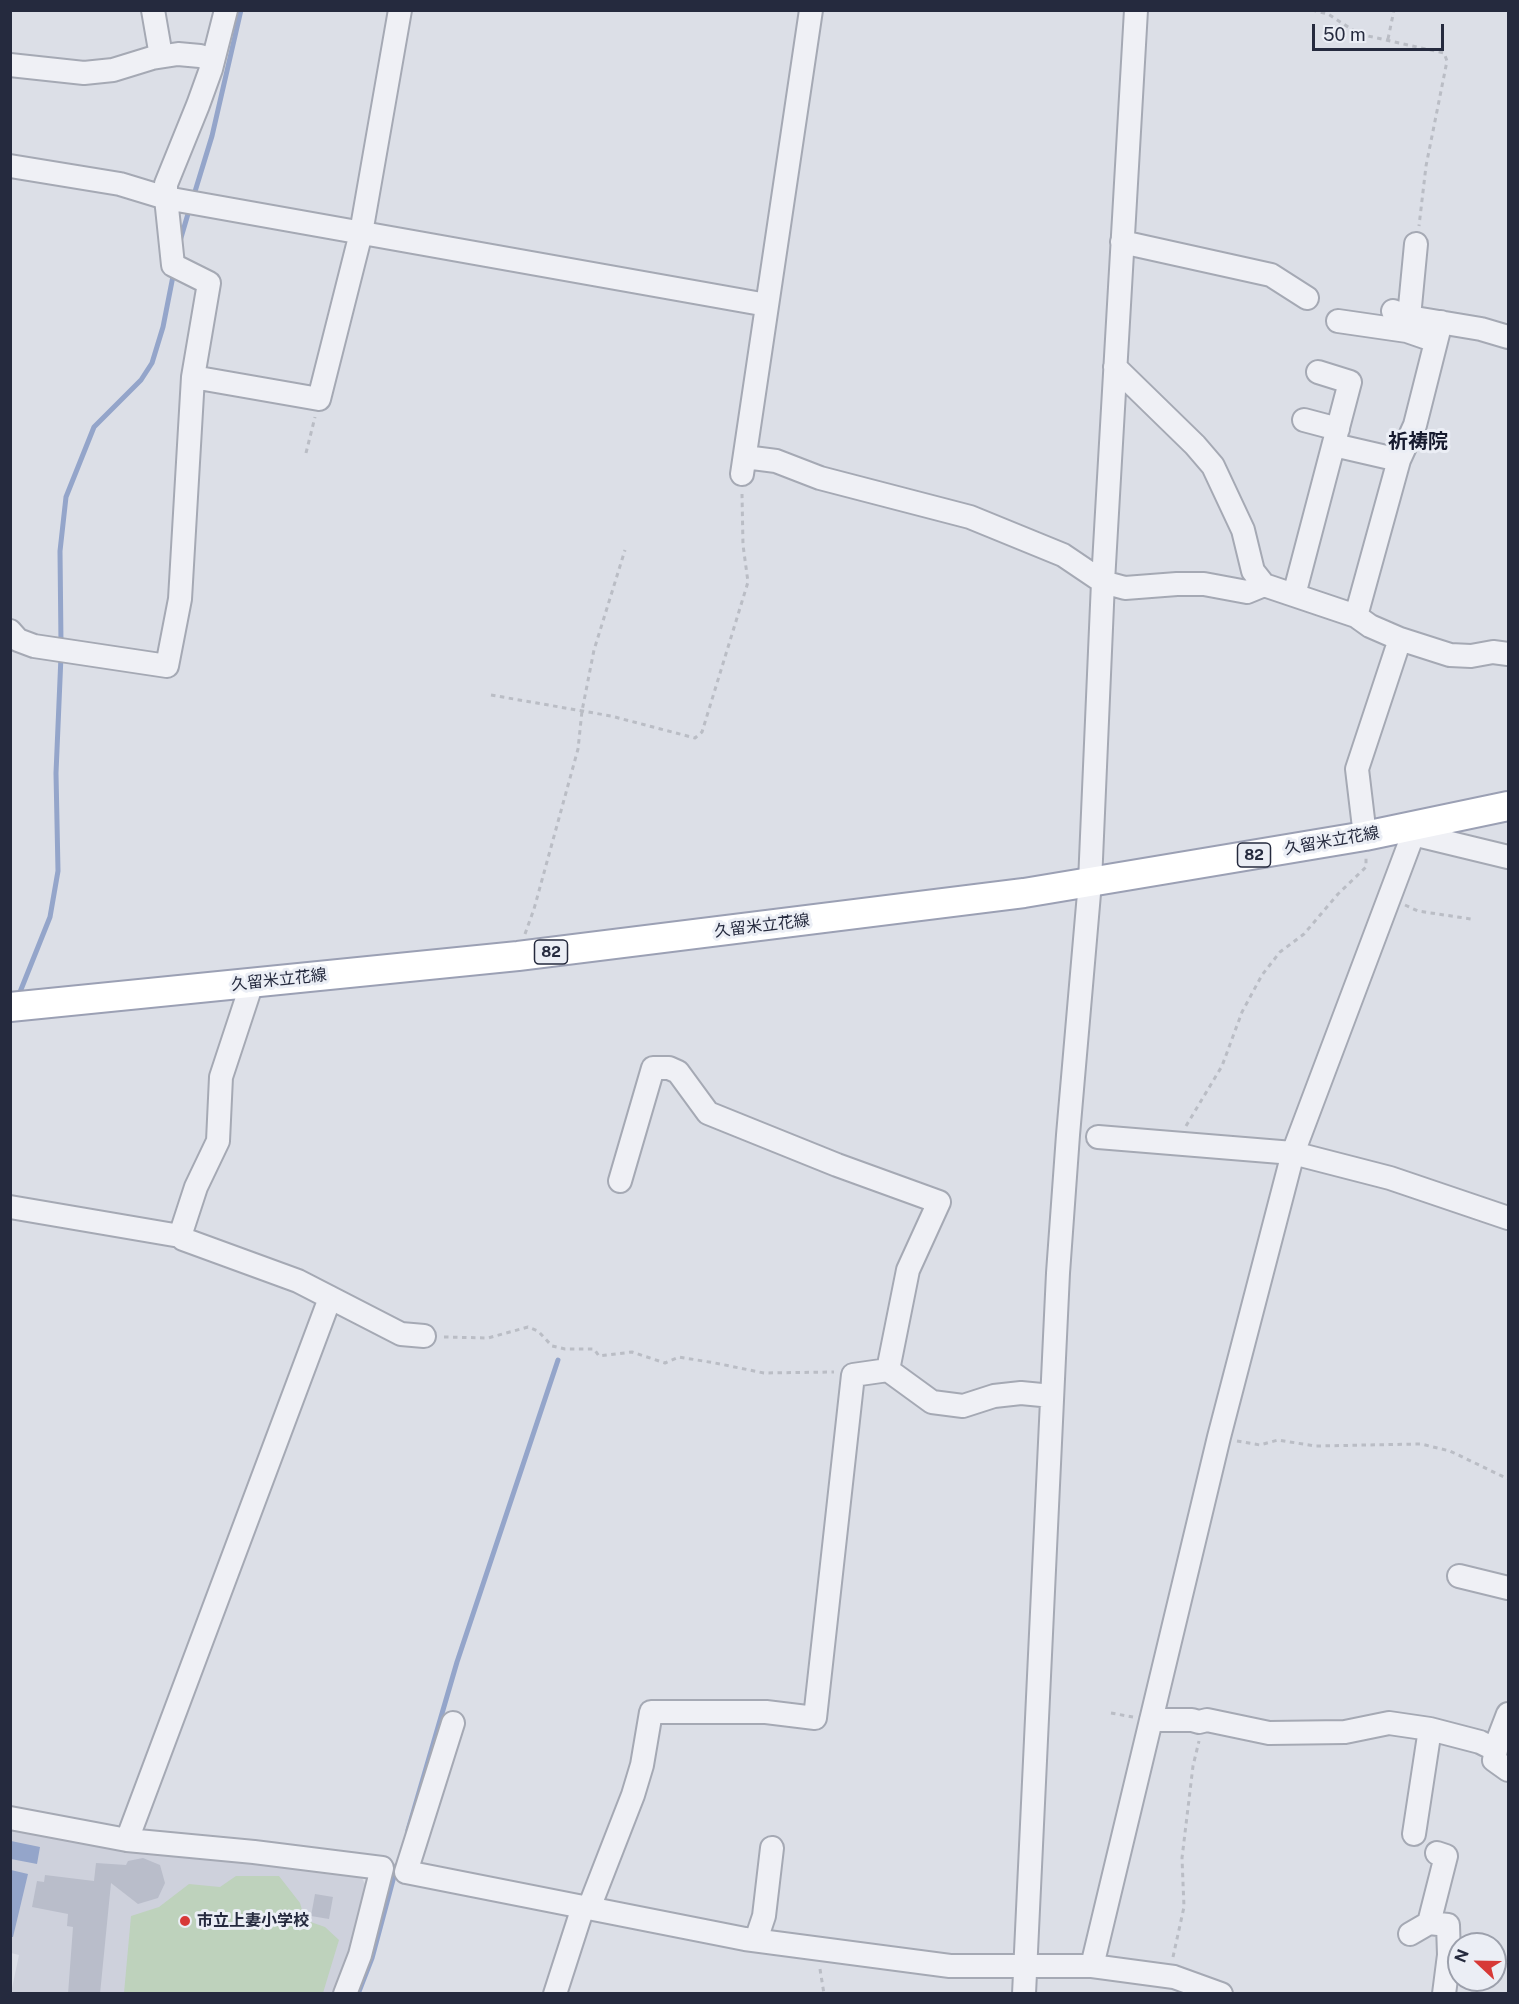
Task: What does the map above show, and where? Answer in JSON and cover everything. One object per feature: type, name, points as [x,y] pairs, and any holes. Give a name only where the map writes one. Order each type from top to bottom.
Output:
[{"type":"main road","name":"久留米立花線","points":[[10,1007],[518,956],[1024,893],[1415,829],[1509,806]]},
{"type":"street","points":[[153,10],[156,57]]},
{"type":"street","points":[[10,630],[18,640],[34,646],[167,666],[180,599],[193,377],[209,283],[174,265],[165,198],[166,184],[198,105],[226,10]]},
{"type":"street","points":[[193,377],[319,399],[361,233],[400,10]]},
{"type":"street","points":[[811,10],[744,466],[776,461],[820,477],[970,517],[1063,555],[1103,582],[1125,588],[1204,584],[1246,592],[1264,585]]},
{"type":"street","points":[[1024,1994],[1052,1396],[1068,1135],[1090,882],[1103,582],[1136,10]]},
{"type":"street","points":[[10,65],[84,73],[113,70],[156,57],[178,54],[213,60]]},
{"type":"street","points":[[10,166],[120,184],[165,198],[767,305]]},
{"type":"street","points":[[1122,242],[1271,275],[1306,298]]},
{"type":"street","points":[[1416,244],[1401,314],[1439,332]]},
{"type":"street","points":[[1338,321],[1407,331],[1439,332],[1481,329],[1509,338]]},
{"type":"street","points":[[1356,616],[1399,460],[1415,425],[1439,332]]},
{"type":"street","points":[[1115,367],[1195,445],[1213,466],[1243,530],[1253,571],[1264,585],[1356,616],[1370,626],[1400,639],[1450,655],[1471,656],[1494,652],[1509,654]]},
{"type":"street","points":[[1293,595],[1350,382],[1318,372]]},
{"type":"street","points":[[1305,420],[1336,437],[1399,460]]},
{"type":"street","points":[[1365,836],[1358,769],[1400,639]]},
{"type":"street","points":[[1092,1966],[1219,1437],[1293,1153],[1415,829],[1509,857]]},
{"type":"street","points":[[180,1236],[196,1187],[218,1141],[221,1077],[252,983]]},
{"type":"street","points":[[620,1181],[648,1061],[678,1072],[708,1113],[837,1165],[939,1202],[908,1270],[888,1370]]},
{"type":"street","points":[[1098,1137],[1293,1153],[1390,1178],[1509,1218]]},
{"type":"street","points":[[10,1207],[180,1236],[298,1281],[401,1334],[424,1336]]},
{"type":"street","points":[[127,1840],[330,1298]]},
{"type":"street","points":[[555,1994],[586,1907],[633,1795],[642,1765],[651,1712],[766,1712],[815,1718],[853,1375],[888,1370],[932,1402],[963,1406],[994,1396],[1012,1394],[1052,1396]]},
{"type":"street","points":[[1459,1576],[1509,1588]]},
{"type":"street","points":[[1509,1714],[1498,1740],[1494,1760],[1509,1770]]},
{"type":"street","points":[[1151,1720],[1207,1720],[1269,1733],[1345,1732],[1389,1723],[1480,1742],[1496,1750]]},
{"type":"street","points":[[453,1723],[406,1872],[756,1940],[950,1966],[1092,1966],[1221,1994]]},
{"type":"street","points":[[1414,1834],[1430,1730]]},
{"type":"street","points":[[10,1818],[127,1840],[254,1852],[382,1868],[360,1955],[345,1994]]},
{"type":"street","points":[[756,1940],[765,1916],[772,1848]]},
{"type":"street","points":[[1437,1853],[1446,1856],[1420,1928],[1448,1925],[1449,1955],[1444,1994]]},
{"type":"path","points":[[1312,10],[1328,14],[1359,34],[1444,53],[1447,61],[1426,166],[1416,244]]},
{"type":"path","points":[[1388,39],[1394,10]]},
{"type":"path","points":[[306,453],[319,399]]},
{"type":"path","points":[[491,695],[611,716],[695,738],[702,732],[748,582],[743,545],[744,466]]},
{"type":"path","points":[[518,956],[534,909],[578,749],[582,711],[594,650],[625,550]]},
{"type":"path","points":[[1177,1143],[1222,1066],[1242,1012],[1262,975],[1280,952],[1304,934],[1338,894],[1366,867],[1365,836]]},
{"type":"path","points":[[1389,899],[1418,911],[1471,919]]},
{"type":"path","points":[[424,1336],[488,1338],[528,1327],[538,1331],[552,1346],[594,1350],[599,1356],[632,1352],[665,1363],[679,1358],[764,1373],[842,1372],[853,1375]]},
{"type":"path","points":[[1219,1437],[1260,1445],[1278,1440],[1315,1446],[1421,1444],[1450,1451],[1509,1479]]},
{"type":"path","points":[[1161,1982],[1184,1907],[1182,1858],[1198,1720]]},
{"type":"path","points":[[818,1949],[824,1994]]},
{"type":"shaded area","name":"市立上妻小学校","points":[[10,1828],[360,1874],[368,1890],[352,1952],[335,1993],[11,1993],[19,1955],[11,1953]]},
{"type":"green space","points":[[236,1876],[279,1876],[300,1903],[305,1920],[325,1927],[339,1940],[323,1993],[124,1993],[131,1916],[159,1907],[189,1884],[220,1887]]},
{"type":"water","points":[[11,1841],[40,1847],[37,1864],[11,1859]]},
{"type":"water","points":[[11,1870],[28,1874],[13,1937],[10,1937]]},
{"type":"building","points":[[143,1858],[160,1865],[165,1883],[158,1898],[138,1904],[111,1883],[100,1994],[68,1994],[73,1927],[67,1926],[68,1914],[32,1907],[37,1881],[44,1882],[45,1875],[94,1881],[96,1863],[126,1865],[128,1861]]},
{"type":"building","points":[[315,1894],[333,1897],[329,1919],[311,1916]]},
{"type":"waterway","points":[[193,198],[212,136],[241,10]]},
{"type":"waterway","points":[[180,241],[190,207]]},
{"type":"waterway","points":[[61,644],[60,551],[66,497],[94,427],[141,380],[152,363],[163,327],[174,271]]},
{"type":"waterway","points":[[18,997],[50,917],[58,871],[56,773],[61,656]]},
{"type":"waterway","points":[[408,1830],[457,1662],[558,1360]]},
{"type":"waterway","points":[[358,1994],[372,1958],[397,1865]]},
{"type":"place","name":"市立上妻小学校","points":[[185,1921]]},
{"type":"district","name":"祈祷院","points":[[1418,442]]}]
